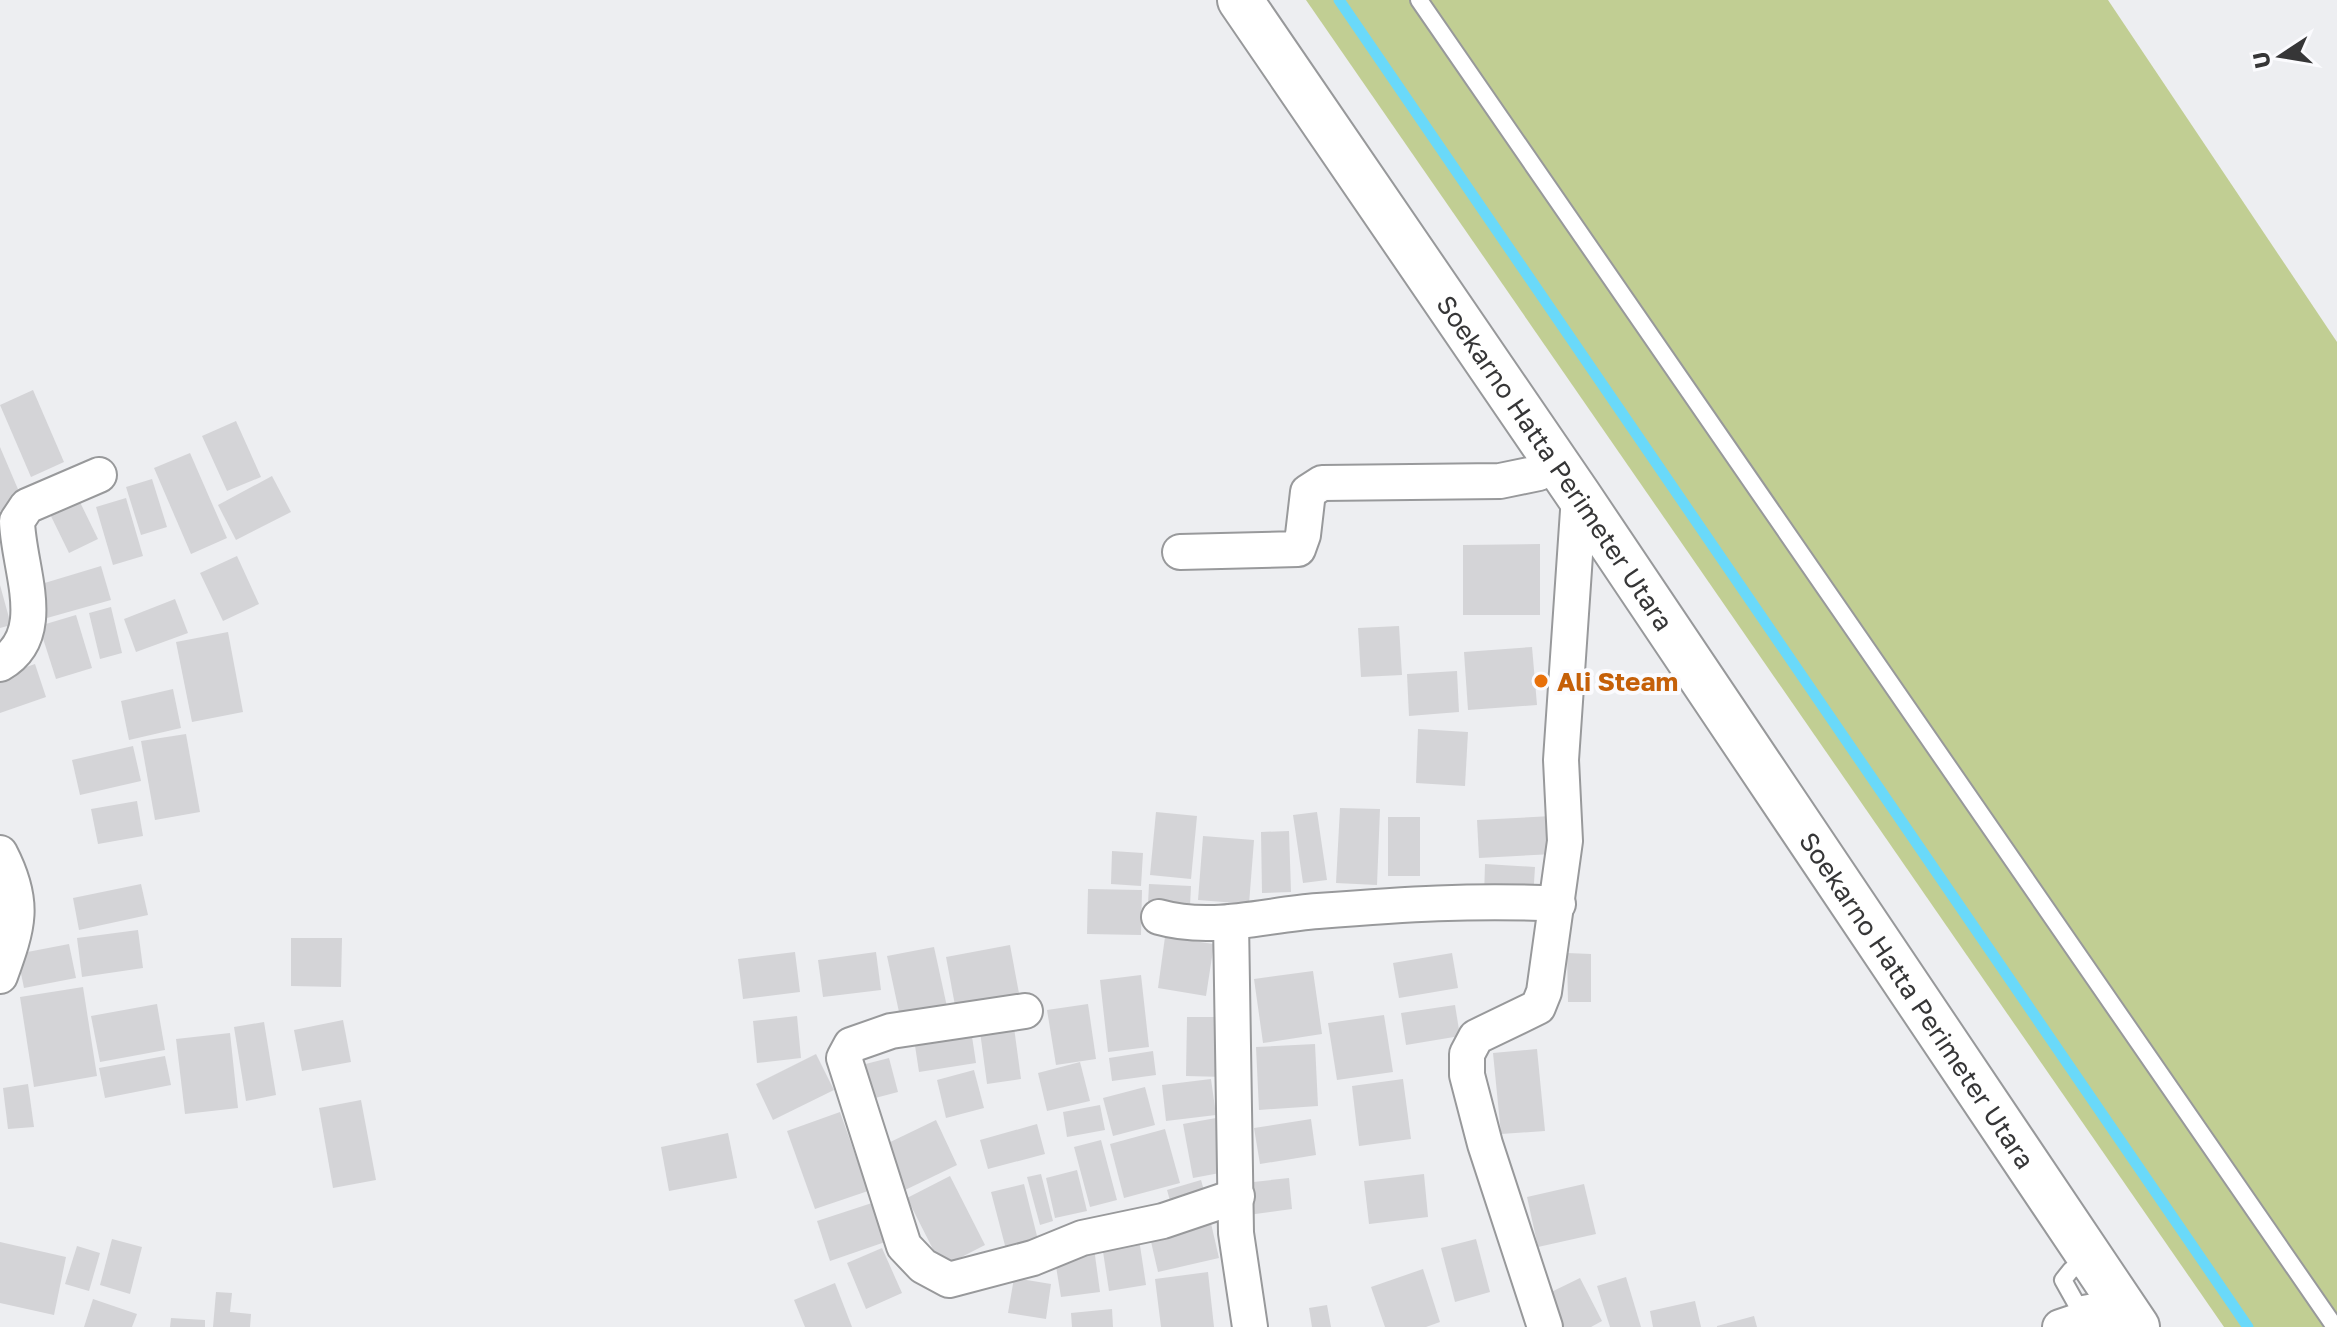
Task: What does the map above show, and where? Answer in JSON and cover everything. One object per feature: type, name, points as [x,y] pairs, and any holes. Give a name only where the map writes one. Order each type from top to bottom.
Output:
[{"type":"main road","name":"Soekarno Hatta Perimeter Utara","points":[[1240,0],[1579,496],[2100,1306]]},
{"type":"street","points":[[1180,552],[1298,549],[1303,535],[1308,492],[1322,483],[1500,481],[1539,473],[1555,461]]},
{"type":"street","points":[[0,664],[14,656],[26,636],[30,614],[17,521],[27,506],[99,475]]},
{"type":"street","points":[[1545,1327],[1485,1144],[1467,1075],[1467,1054],[1476,1037],[1538,1007],[1544,992],[1565,841],[1561,760],[1579,496]]},
{"type":"street","points":[[0,853],[12,877],[18,920],[0,976]]},
{"type":"street","points":[[1159,917],[1204,925],[1314,911],[1486,901],[1558,904]]},
{"type":"street","points":[[1231,922],[1236,1233],[1250,1327]]},
{"type":"street","points":[[1025,1011],[891,1031],[851,1045],[844,1058],[904,1246],[923,1266],[949,1280],[1033,1258],[1082,1238],[1163,1221],[1237,1196]]},
{"type":"lane","points":[[1419,0],[2335,1327]]},
{"type":"green space","points":[[1306,0],[2108,0],[2337,342],[2337,1327],[2224,1327]]},
{"type":"building","points":[[33,390],[64,462],[31,477],[0,405]]},
{"type":"building","points":[[236,421],[261,477],[227,491],[202,436]]},
{"type":"building","points":[[0,447],[23,501],[0,511]]},
{"type":"building","points":[[190,453],[227,538],[191,554],[154,468]]},
{"type":"building","points":[[272,476],[291,512],[236,540],[218,505]]},
{"type":"building","points":[[152,479],[167,527],[141,535],[126,487]]},
{"type":"building","points":[[76,494],[98,539],[69,553],[47,508]]},
{"type":"building","points":[[126,498],[143,556],[113,565],[96,507]]},
{"type":"building","points":[[1540,544],[1540,615],[1463,615],[1463,545]]},
{"type":"building","points":[[237,556],[259,604],[223,621],[200,573]]},
{"type":"building","points":[[101,566],[111,600],[47,618],[38,585]]},
{"type":"building","points":[[0,585],[11,625],[0,628]]},
{"type":"building","points":[[175,599],[188,633],[136,652],[124,619]]},
{"type":"building","points":[[111,607],[122,653],[100,659],[89,613]]},
{"type":"building","points":[[76,615],[92,668],[56,679],[39,626]]},
{"type":"building","points":[[1399,626],[1402,675],[1361,677],[1358,628]]},
{"type":"building","points":[[228,632],[243,712],[192,722],[176,642]]},
{"type":"building","points":[[1532,647],[1537,705],[1468,710],[1464,652]]},
{"type":"building","points":[[35,664],[46,697],[0,713],[0,676]]},
{"type":"building","points":[[1457,671],[1459,712],[1409,716],[1407,674]]},
{"type":"building","points":[[173,689],[181,728],[129,740],[121,701]]},
{"type":"building","points":[[1418,729],[1468,732],[1465,786],[1416,783]]},
{"type":"building","points":[[186,734],[200,812],[155,820],[141,741]]},
{"type":"building","points":[[133,746],[141,781],[80,795],[72,760]]},
{"type":"building","points":[[137,801],[143,836],[98,844],[91,809]]},
{"type":"building","points":[[1340,808],[1380,809],[1377,885],[1336,883]]},
{"type":"building","points":[[1156,812],[1197,816],[1191,879],[1150,875]]},
{"type":"building","points":[[1317,812],[1327,880],[1303,883],[1293,815]]},
{"type":"building","points":[[1552,816],[1554,854],[1479,858],[1477,820]]},
{"type":"building","points":[[1388,817],[1420,817],[1420,876],[1388,876]]},
{"type":"building","points":[[1289,831],[1291,892],[1262,893],[1261,832]]},
{"type":"building","points":[[1203,836],[1254,840],[1249,904],[1198,900]]},
{"type":"building","points":[[1112,851],[1143,853],[1141,886],[1111,884]]},
{"type":"building","points":[[1485,864],[1535,867],[1533,899],[1484,896]]},
{"type":"building","points":[[141,884],[148,915],[79,930],[73,898]]},
{"type":"building","points":[[1149,884],[1191,886],[1190,906],[1148,904]]},
{"type":"building","points":[[1088,889],[1142,890],[1141,935],[1087,934]]},
{"type":"building","points":[[138,930],[143,968],[82,977],[77,938]]},
{"type":"building","points":[[1165,937],[1214,944],[1206,996],[1158,988]]},
{"type":"building","points":[[291,938],[342,938],[341,987],[291,986]]},
{"type":"building","points":[[69,944],[76,978],[24,988],[17,954]]},
{"type":"building","points":[[1010,945],[1021,1004],[957,1016],[946,957]]},
{"type":"building","points":[[934,947],[949,1016],[902,1026],[887,956]]},
{"type":"building","points":[[795,952],[800,992],[743,999],[738,959]]},
{"type":"building","points":[[876,952],[881,990],[823,997],[818,960]]},
{"type":"building","points":[[1452,953],[1458,988],[1399,998],[1393,963]]},
{"type":"building","points":[[1567,953],[1591,954],[1591,1002],[1568,1002]]},
{"type":"building","points":[[1313,971],[1322,1034],[1263,1043],[1254,979]]},
{"type":"building","points":[[1141,975],[1149,1047],[1108,1052],[1100,980]]},
{"type":"building","points":[[83,987],[97,1076],[34,1087],[20,997]]},
{"type":"building","points":[[157,1004],[165,1050],[100,1062],[91,1016]]},
{"type":"building","points":[[1088,1004],[1096,1059],[1056,1065],[1047,1010]]},
{"type":"building","points":[[1455,1005],[1460,1036],[1406,1045],[1401,1013]]},
{"type":"building","points":[[1384,1015],[1393,1072],[1337,1080],[1328,1023]]},
{"type":"building","points":[[797,1016],[801,1058],[757,1063],[753,1021]]},
{"type":"building","points":[[1187,1017],[1224,1017],[1224,1077],[1186,1076]]},
{"type":"building","points":[[343,1020],[351,1062],[302,1071],[294,1030]]},
{"type":"building","points":[[1013,1020],[1021,1079],[987,1084],[979,1024]]},
{"type":"building","points":[[264,1022],[276,1095],[246,1101],[234,1027]]},
{"type":"building","points":[[971,1030],[976,1063],[919,1072],[914,1039]]},
{"type":"building","points":[[230,1033],[238,1108],[185,1114],[176,1039]]},
{"type":"building","points":[[1315,1044],[1318,1106],[1259,1110],[1256,1047]]},
{"type":"building","points":[[1537,1049],[1545,1131],[1501,1134],[1493,1053]]},
{"type":"building","points":[[1153,1051],[1156,1075],[1112,1081],[1109,1058]]},
{"type":"building","points":[[816,1054],[834,1090],[773,1120],[756,1084]]},
{"type":"building","points":[[165,1056],[171,1085],[105,1098],[99,1068]]},
{"type":"building","points":[[889,1058],[898,1092],[860,1102],[850,1068]]},
{"type":"building","points":[[1080,1062],[1090,1101],[1047,1111],[1038,1073]]},
{"type":"building","points":[[974,1070],[984,1108],[946,1118],[937,1080]]},
{"type":"building","points":[[1211,1079],[1216,1115],[1166,1121],[1162,1085]]},
{"type":"building","points":[[1403,1079],[1411,1139],[1359,1146],[1352,1086]]},
{"type":"building","points":[[28,1084],[34,1127],[8,1129],[3,1088]]},
{"type":"building","points":[[1145,1087],[1155,1125],[1113,1136],[1103,1098]]},
{"type":"building","points":[[361,1100],[376,1180],[333,1188],[319,1108]]},
{"type":"building","points":[[1100,1105],[1105,1130],[1067,1137],[1063,1112]]},
{"type":"building","points":[[840,1112],[868,1191],[815,1209],[787,1131]]},
{"type":"building","points":[[1216,1118],[1225,1172],[1193,1178],[1183,1124]]},
{"type":"building","points":[[1311,1119],[1316,1155],[1260,1164],[1254,1128]]},
{"type":"building","points":[[936,1120],[957,1165],[903,1191],[882,1146]]},
{"type":"building","points":[[1037,1124],[1045,1154],[988,1169],[980,1140]]},
{"type":"building","points":[[1165,1129],[1180,1183],[1124,1198],[1110,1144]]},
{"type":"building","points":[[728,1133],[737,1178],[669,1191],[661,1147]]},
{"type":"building","points":[[1101,1140],[1117,1200],[1090,1207],[1074,1147]]},
{"type":"building","points":[[1077,1170],[1087,1211],[1055,1218],[1046,1178]]},
{"type":"building","points":[[1041,1174],[1053,1221],[1040,1225],[1027,1177]]},
{"type":"building","points":[[1424,1174],[1428,1217],[1369,1224],[1364,1181]]},
{"type":"building","points":[[950,1176],[985,1245],[942,1267],[907,1198]]},
{"type":"building","points":[[1289,1178],[1292,1209],[1248,1215],[1244,1183]]},
{"type":"building","points":[[1201,1180],[1207,1201],[1173,1211],[1167,1190]]},
{"type":"building","points":[[1024,1184],[1040,1248],[1008,1257],[991,1192]]},
{"type":"building","points":[[1584,1184],[1596,1234],[1538,1247],[1527,1197]]},
{"type":"building","points":[[875,1202],[888,1241],[830,1261],[817,1221]]},
{"type":"building","points":[[1210,1219],[1219,1258],[1158,1272],[1149,1233]]},
{"type":"building","points":[[112,1239],[142,1247],[130,1294],[100,1285]]},
{"type":"building","points":[[1139,1239],[1146,1285],[1109,1291],[1102,1245]]},
{"type":"building","points":[[1476,1239],[1490,1292],[1455,1302],[1441,1248]]},
{"type":"building","points":[[0,1242],[66,1257],[54,1315],[0,1303]]},
{"type":"building","points":[[77,1246],[100,1253],[89,1291],[65,1284]]},
{"type":"building","points":[[882,1248],[902,1293],[866,1309],[847,1263]]},
{"type":"building","points":[[1094,1248],[1100,1292],[1061,1297],[1054,1254]]},
{"type":"building","points":[[1423,1269],[1440,1322],[1426,1327],[1385,1327],[1371,1287]]},
{"type":"building","points":[[1208,1272],[1214,1327],[1161,1327],[1155,1279]]},
{"type":"building","points":[[1626,1277],[1641,1327],[1610,1327],[1597,1286]]},
{"type":"building","points":[[1014,1278],[1051,1284],[1046,1319],[1008,1313]]},
{"type":"building","points":[[1580,1278],[1602,1321],[1591,1327],[1558,1327],[1543,1296]]},
{"type":"building","points":[[835,1283],[852,1327],[805,1327],[794,1300]]},
{"type":"building","points":[[216,1292],[232,1293],[230,1312],[251,1314],[250,1327],[213,1327]]},
{"type":"building","points":[[93,1299],[137,1314],[132,1327],[84,1327]]},
{"type":"building","points":[[1695,1301],[1701,1327],[1653,1327],[1650,1311]]},
{"type":"building","points":[[1327,1305],[1331,1327],[1312,1327],[1309,1308]]},
{"type":"building","points":[[1112,1309],[1113,1327],[1072,1327],[1071,1313]]},
{"type":"building","points":[[1754,1316],[1757,1327],[1717,1327],[1717,1326]]},
{"type":"building","points":[[171,1318],[205,1320],[205,1327],[170,1327]]},
{"type":"waterway","points":[[1339,0],[2248,1327]]},
{"type":"place","name":"Ali Steam","points":[[1541,681]]}]
